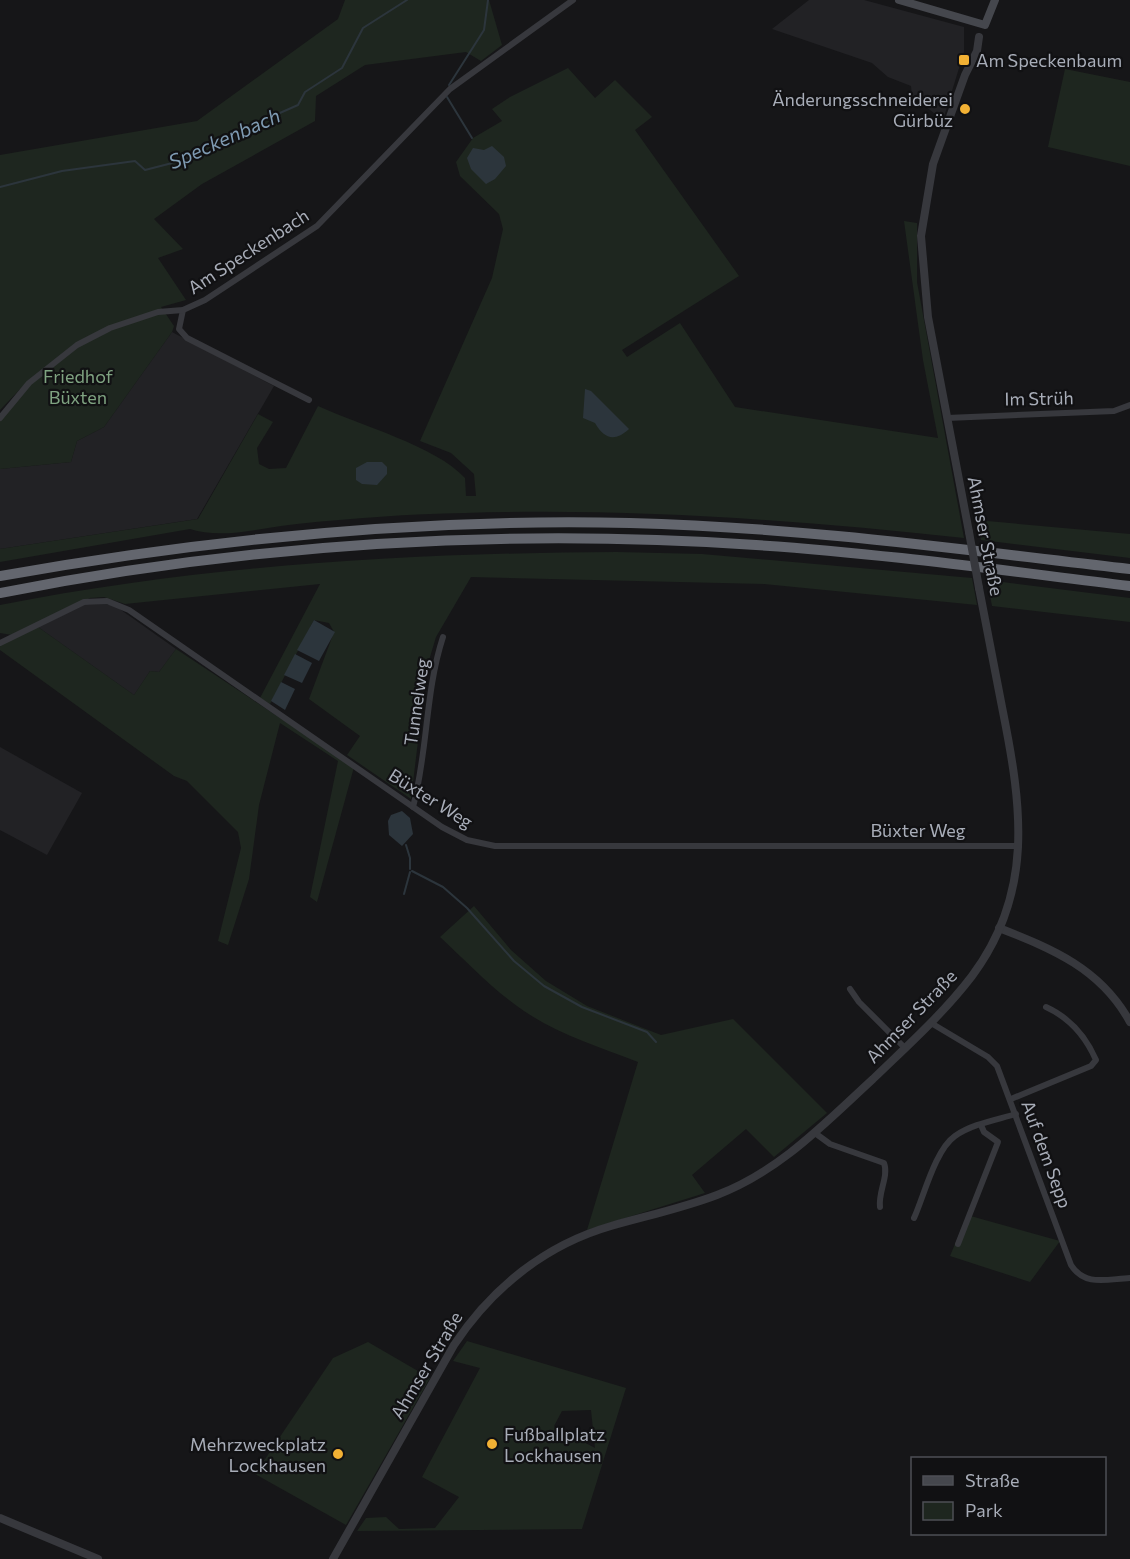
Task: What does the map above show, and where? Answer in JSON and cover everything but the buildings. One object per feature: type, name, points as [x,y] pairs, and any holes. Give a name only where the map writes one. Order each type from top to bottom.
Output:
[{"type":"highway","points":[[0,576],[105,557],[254,538],[372,528],[567,522],[698,526],[821,534],[1130,569]]},
{"type":"highway","points":[[0,592],[145,568],[296,550],[433,542],[564,539],[756,545],[1130,586]]},
{"type":"main road","points":[[900,0],[985,25]]},
{"type":"main road","name":"Ahmser Straße","points":[[985,25],[994,0]]},
{"type":"street","name":"Am Speckenbach","points":[[0,418],[29,383],[77,345],[120,325],[158,312],[183,310],[205,300],[317,226],[450,89],[573,0]]},
{"type":"street","name":"Ahmser Straße","points":[[333,1559],[454,1345],[475,1315],[509,1281],[544,1255],[593,1232],[708,1198],[752,1180],[815,1133],[931,1023],[973,974],[999,928],[1013,884],[1019,846],[1016,782],[923,287],[921,236],[933,164],[969,68],[976,42],[985,25]]},
{"type":"street","points":[[183,310],[179,329],[187,338],[309,400]]},
{"type":"street","name":"Im Strüh","points":[[947,418],[1114,411],[1130,405]]},
{"type":"street","name":"Büxter Weg","points":[[2,641],[84,602],[107,601],[118,605],[129,610],[442,827],[467,840],[495,846],[1019,846]]},
{"type":"street","name":"Tunnelweg","points":[[413,807],[422,771],[434,663],[443,637]]},
{"type":"street","points":[[999,928],[1054,950],[1080,965],[1112,994],[1130,1022]]},
{"type":"street","points":[[850,989],[859,1002],[905,1048]]},
{"type":"street","points":[[1011,1099],[1090,1066],[1096,1060],[1088,1040],[1059,1013],[1047,1007]]},
{"type":"street","name":"Auf dem Sepp","points":[[931,1023],[988,1057],[997,1066],[1071,1265],[1077,1275],[1090,1280],[1130,1278]]},
{"type":"street","points":[[914,1218],[944,1148],[956,1135],[1016,1114]]},
{"type":"street","points":[[958,1244],[998,1142],[984,1132],[981,1125]]},
{"type":"street","points":[[815,1133],[830,1144],[884,1163],[886,1168],[878,1196],[880,1207]]},
{"type":"street","points":[[0,1518],[98,1559]]},
{"type":"shaded area","points":[[809,0],[864,0],[964,27],[964,52],[943,120],[912,96],[911,86],[888,77],[872,63],[772,29]]},
{"type":"shaded area","points":[[492,146],[504,157],[506,166],[495,179],[486,184],[471,169],[467,158],[473,148],[484,150]]},
{"type":"shaded area","points":[[172,332],[274,386],[197,519],[0,549],[0,469],[71,462],[77,441],[104,427]]},
{"type":"shaded area","points":[[585,389],[591,391],[629,429],[619,436],[610,437],[602,433],[595,423],[583,418]]},
{"type":"shaded area","points":[[367,462],[382,462],[387,467],[387,474],[377,485],[362,484],[356,480],[356,468]]},
{"type":"shaded area","points":[[84,605],[114,605],[176,649],[159,672],[150,671],[134,695],[38,627]]},
{"type":"shaded area","points":[[314,620],[335,632],[319,661],[297,650]]},
{"type":"shaded area","points":[[295,654],[312,663],[302,683],[284,675]]},
{"type":"shaded area","points":[[281,682],[295,689],[285,710],[271,701]]},
{"type":"shaded area","points":[[0,747],[82,793],[47,855],[0,830]]},
{"type":"shaded area","points":[[402,811],[410,818],[413,834],[402,846],[389,835],[388,821],[391,815]]},
{"type":"green space","name":"Friedhof Büxten","points":[[345,0],[489,0],[502,45],[481,61],[466,52],[365,65],[316,96],[315,121],[202,184],[154,219],[183,249],[158,258],[186,300],[161,307],[174,326],[172,332],[104,427],[77,441],[71,462],[0,469],[0,418],[26,383],[0,410],[0,155],[197,121],[338,19]]},
{"type":"green space","points":[[568,68],[595,98],[615,80],[652,117],[635,130],[739,276],[622,350],[627,357],[680,323],[735,407],[938,438],[923,360],[904,221],[917,223],[917,282],[964,538],[777,521],[653,514],[528,512],[402,515],[229,533],[190,529],[0,562],[0,549],[198,519],[258,414],[273,422],[257,448],[259,464],[269,469],[286,468],[318,406],[396,437],[436,456],[465,478],[466,496],[476,496],[474,474],[451,453],[420,441],[492,278],[503,229],[499,214],[460,176],[456,162],[473,138],[502,121],[492,109],[510,97]]},
{"type":"green space","points":[[1065,69],[1130,82],[1130,166],[1048,147]]},
{"type":"green space","points":[[976,520],[1130,534],[1130,558],[981,540]]},
{"type":"green space","points":[[617,552],[702,554],[972,578],[977,605],[764,584],[471,577],[436,637],[427,667],[411,799],[347,755],[360,736],[309,699],[334,632],[329,623],[314,620],[270,704],[260,698],[320,584],[125,604],[104,597],[90,598],[12,635],[0,633],[0,605],[153,580],[307,564],[385,559]]},
{"type":"green space","points":[[987,580],[1130,598],[1130,622],[992,606]]},
{"type":"green space","points":[[38,627],[134,695],[150,671],[159,672],[176,649],[354,767],[317,902],[310,897],[338,761],[280,723],[259,805],[249,879],[228,945],[218,941],[241,848],[238,832],[187,781],[174,776],[0,650],[0,645]]},
{"type":"green space","points":[[474,906],[511,950],[546,981],[587,1006],[661,1035],[733,1019],[827,1113],[774,1157],[746,1129],[692,1175],[705,1193],[587,1230],[638,1062],[565,1033],[524,1011],[491,985],[440,937]]},
{"type":"green space","points":[[967,1215],[1060,1241],[1030,1282],[950,1256]]},
{"type":"green space","points":[[467,1341],[626,1388],[582,1529],[357,1531],[366,1518],[386,1517],[399,1529],[435,1528],[459,1497],[422,1477],[480,1368],[453,1361]],"holes":[[[591,1410],[595,1448],[554,1426],[562,1411]]]},
{"type":"green space","points":[[368,1342],[430,1378],[346,1525],[255,1474],[333,1358]]},
{"type":"waterway","name":"Speckenbach","points":[[0,187],[62,171],[135,161],[145,170],[184,160],[212,143],[298,105],[305,92],[342,68],[363,28],[407,0]]},
{"type":"waterway","points":[[449,85],[484,30],[488,0]]},
{"type":"waterway","points":[[447,97],[472,138]]},
{"type":"waterway","points":[[406,845],[410,858],[410,869]]},
{"type":"waterway","points":[[412,871],[443,887],[467,908],[514,961],[544,986],[582,1007],[647,1032],[656,1042]]},
{"type":"waterway","points":[[404,894],[410,872]]},
{"type":"place","name":"Am Speckenbaum","points":[[964,60]]},
{"type":"place","name":"Änderungsschneiderei Gürbüz","points":[[965,109]]},
{"type":"place","name":"Fußballplatz Lockhausen","points":[[492,1444]]},
{"type":"place","name":"Mehrzweckplatz Lockhausen","points":[[338,1454]]}]
